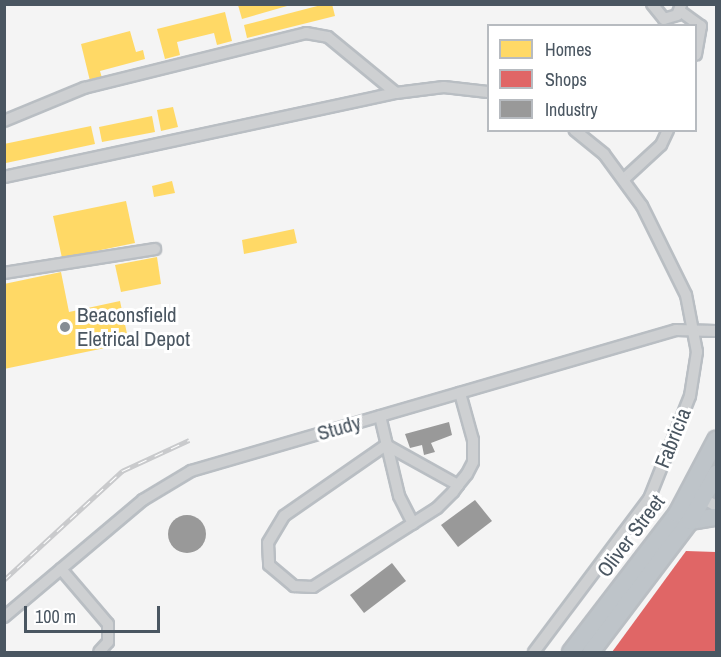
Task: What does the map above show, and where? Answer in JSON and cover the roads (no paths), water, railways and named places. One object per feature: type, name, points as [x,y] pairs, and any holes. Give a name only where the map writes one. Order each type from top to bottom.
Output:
[{"type":"highway","name":"Oliver Street","points":[[571,652],[704,499],[717,440]]},
{"type":"highway","name":"Oliver Street","points":[[591,652],[690,521],[717,474]]},
{"type":"highway","points":[[690,521],[717,517]]},
{"type":"street","points":[[652,4],[664,19],[680,8],[701,26],[697,49]]},
{"type":"street","points":[[4,121],[84,88],[306,33],[328,37],[396,93]]},
{"type":"street","points":[[4,177],[396,93],[444,87],[487,92]]},
{"type":"street","points":[[577,132],[604,153],[624,179],[672,262],[696,328]]},
{"type":"street","points":[[624,179],[661,145],[667,132]]},
{"type":"street","points":[[4,273],[155,249]]},
{"type":"street","name":"Study","points":[[4,617],[172,480],[380,416],[696,328],[717,331]]},
{"type":"street","name":"Fabricia","points":[[534,652],[649,499],[690,396],[696,328]]},
{"type":"street","points":[[386,445],[284,516],[268,543],[269,565],[294,586],[313,587],[413,524],[458,485],[474,450],[460,393]]},
{"type":"street","points":[[380,416],[399,496],[413,524]]},
{"type":"street","points":[[386,445],[458,485]]},
{"type":"street","points":[[61,569],[108,624],[108,642],[99,652]]},
{"type":"railway","points":[[4,580],[122,471],[189,440]]},
{"type":"place","name":"Beaconsfield Eletrical Depot","points":[[65,327]]}]
